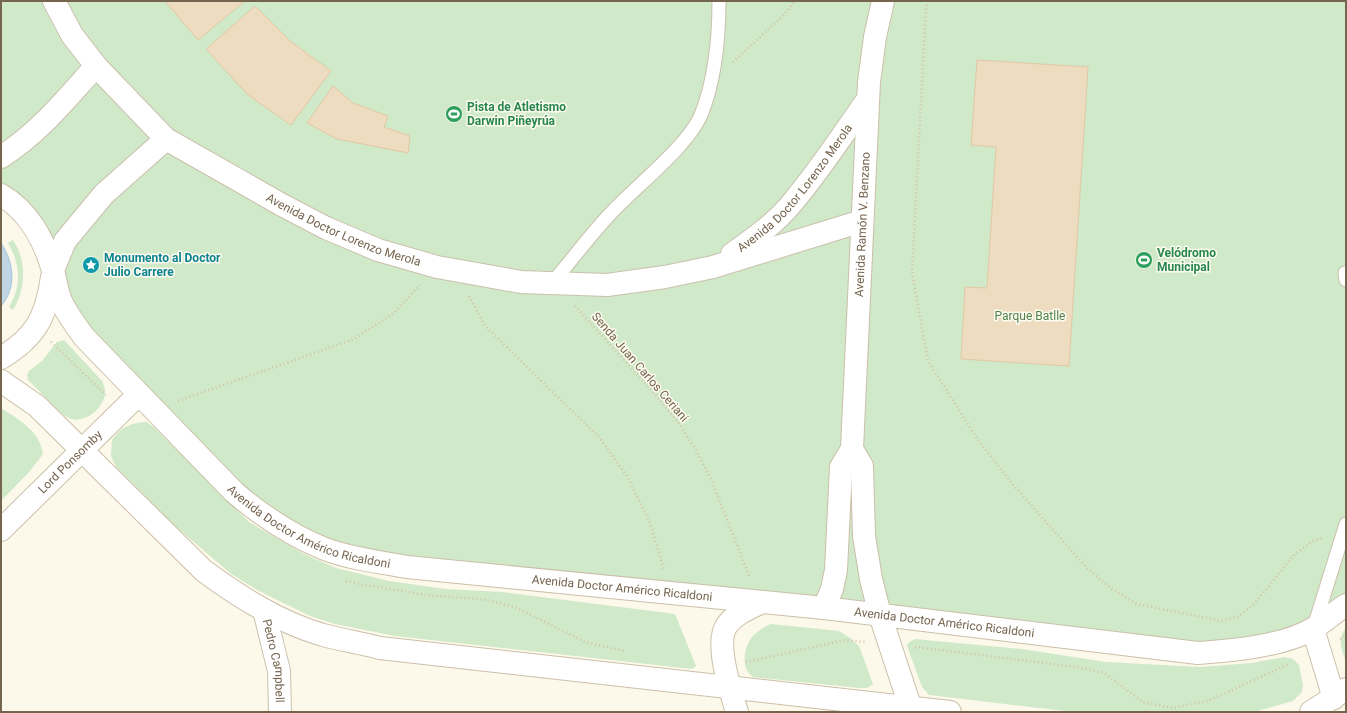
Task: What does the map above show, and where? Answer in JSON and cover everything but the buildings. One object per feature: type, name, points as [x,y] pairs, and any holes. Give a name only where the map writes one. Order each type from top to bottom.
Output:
[{"type":"street","name":"Avenida Doctor Lorenzo Merola","points":[[54,1],[72,34],[96,66],[166,139],[282,205],[326,228],[378,250],[446,269],[521,282],[607,285],[665,277],[713,267],[862,221]]},
{"type":"street","name":"Avenida Ramón V. Benzano","points":[[824,608],[832,589],[836,570],[841,467],[852,449],[868,99],[875,36],[884,1]]},
{"type":"street","points":[[1,157],[37,129],[58,109],[96,66]]},
{"type":"street","name":"Avenida Doctor Lorenzo Merola","points":[[713,267],[754,239],[792,204],[868,99]]},
{"type":"street","points":[[1,358],[25,342],[36,328],[47,305],[53,270],[65,241],[104,194],[166,139]]},
{"type":"street","name":"Avenida Doctor Américo Ricaldoni","points":[[1,195],[18,208],[34,227],[44,245],[53,270],[61,300],[71,320],[84,337],[234,492],[259,513],[325,549],[355,558],[406,567],[760,603],[824,608],[1198,653],[1228,652],[1284,640],[1313,629],[1346,605]]},
{"type":"street","points":[[1,381],[37,406],[204,571],[235,594],[264,610],[286,621],[322,634],[380,648],[911,710],[950,712]]},
{"type":"street","name":"Lord Ponsomby","points":[[1,530],[139,394]]},
{"type":"street","points":[[852,449],[862,466],[864,536],[880,615],[911,710]]},
{"type":"street","points":[[737,712],[730,688],[722,644],[726,626],[735,616],[760,603]]},
{"type":"street","name":"Pedro Campbell","points":[[264,610],[279,671],[280,712]]},
{"type":"street","points":[[1311,712],[1340,693],[1313,629]]},
{"type":"lane","points":[[552,283],[610,213],[685,139],[700,115],[710,84],[717,41],[719,1]]},
{"type":"lane","points":[[1313,629],[1345,528]]},
{"type":"path","points":[[710,84],[784,15],[796,1]]},
{"type":"path","points":[[928,1],[926,7],[912,272],[928,361],[978,440],[1016,487],[1086,567],[1112,589],[1137,604],[1222,621],[1239,616],[1254,604],[1295,554],[1314,541],[1345,528]]},
{"type":"path","points":[[154,410],[354,339],[394,313],[446,269],[485,326],[599,437],[627,476],[650,523],[672,594]]},
{"type":"path","name":"Senda Juan Carlos Ceriani","points":[[552,283],[653,392],[685,434],[711,479],[760,603]]},
{"type":"green space","name":"Parque Batlle","points":[[1,1],[1346,1],[1346,605],[1313,629],[1228,652],[407,567],[287,529],[84,337],[53,270],[1,195]]},
{"type":"green space","points":[[13,240],[21,257],[23,275],[20,293],[13,310],[9,307],[16,291],[18,275],[15,258],[8,243]]},
{"type":"green space","points":[[64,340],[102,381],[105,388],[104,400],[97,410],[85,418],[76,420],[67,417],[53,405],[28,380],[27,375],[29,371],[42,361],[57,342]]},
{"type":"green space","points":[[1,408],[21,421],[33,432],[38,439],[43,454],[30,471],[1,501]]},
{"type":"green space","points":[[146,422],[154,427],[249,522],[304,554],[336,568],[389,581],[445,589],[503,592],[675,614],[696,666],[692,669],[395,636],[335,624],[310,616],[257,590],[230,573],[174,525],[116,467],[111,456],[112,440],[126,426]]},
{"type":"green space","points":[[771,624],[839,631],[859,646],[873,684],[867,688],[860,688],[753,677],[746,669],[745,652],[747,646],[749,641],[756,633]]},
{"type":"green space","points":[[1346,628],[1346,661],[1341,648],[1341,640],[1343,632]]},
{"type":"green space","points":[[915,639],[1022,649],[1106,662],[1200,667],[1252,663],[1285,657],[1293,659],[1299,665],[1303,685],[1302,692],[1293,701],[1254,712],[1074,712],[929,695],[922,687],[907,646],[908,643]]},
{"type":"water","points":[[1,243],[9,258],[12,275],[10,291],[1,306]]},
{"type":"place","name":"Pista de Atletismo Darwin Piñeyrúa","points":[[454,114]]},
{"type":"place","name":"Velódromo Municipal","points":[[1144,260]]},
{"type":"place","name":"Monumento al Doctor Julio Carrere","points":[[91,265]]}]
